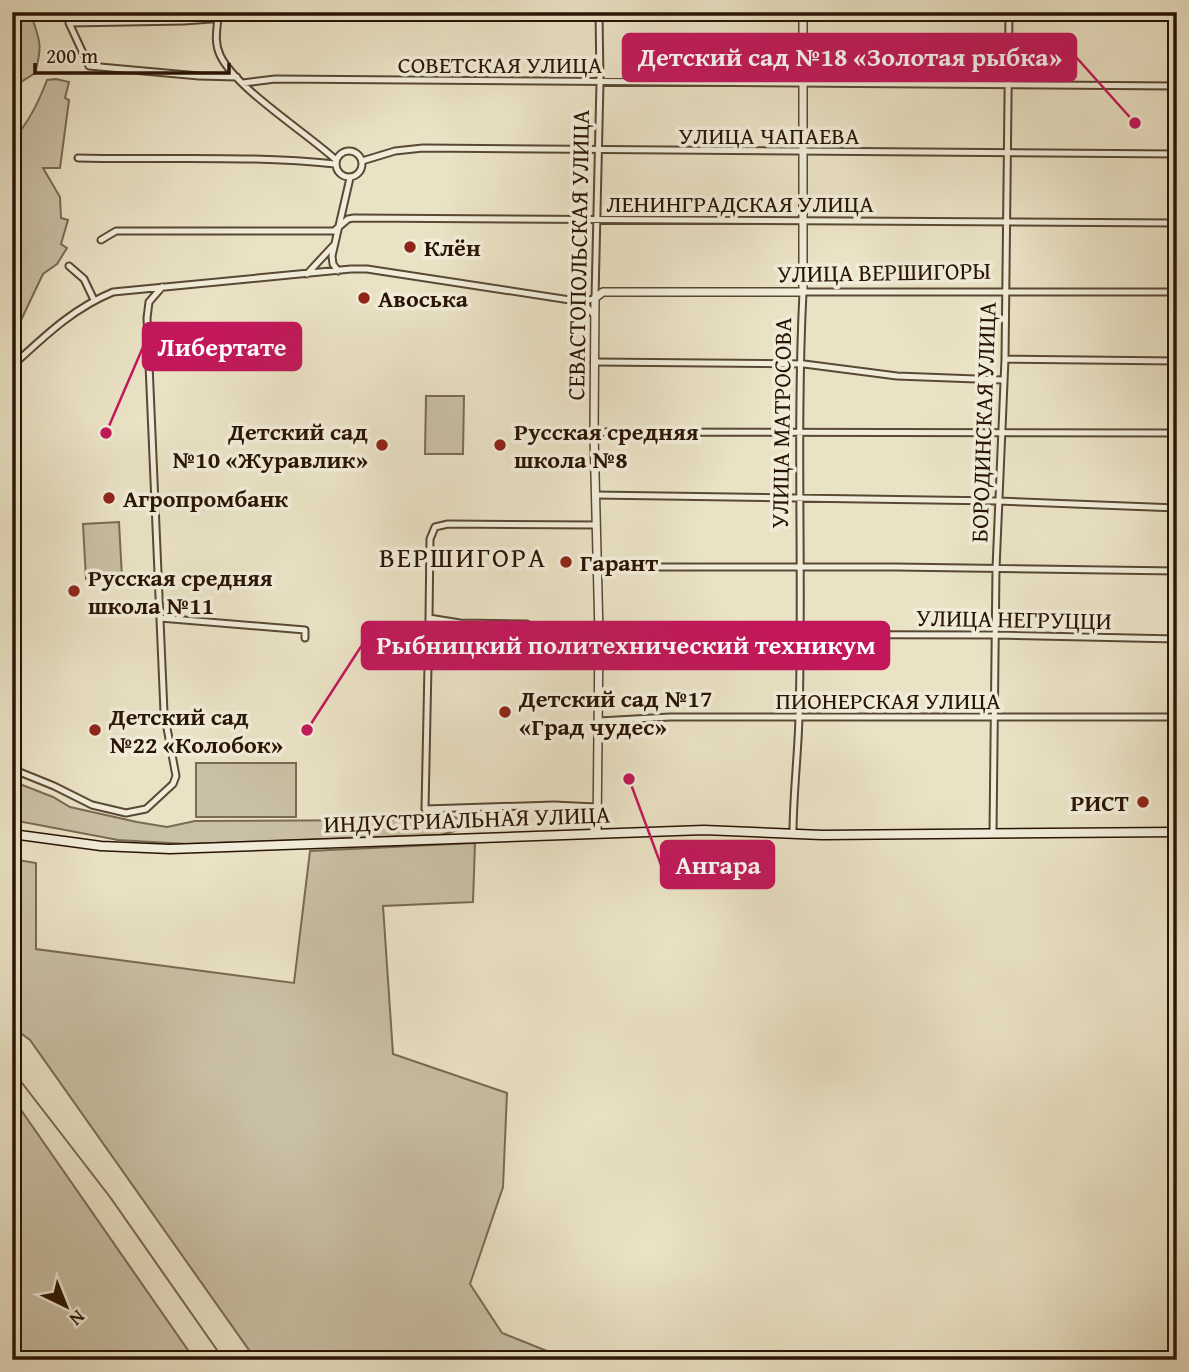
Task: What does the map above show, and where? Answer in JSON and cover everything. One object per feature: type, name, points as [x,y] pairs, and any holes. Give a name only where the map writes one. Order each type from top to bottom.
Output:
[{"type":"main road","name":"ИНДУСТРИАЛЬНАЯ УЛИЦА","points":[[12,834],[101,846],[170,849],[704,830],[793,834],[1177,832]]},
{"type":"street","points":[[128,12],[136,21]]},
{"type":"street","points":[[237,77],[89,66],[69,23],[157,23],[240,12]]},
{"type":"street","points":[[309,12],[1009,13],[1177,16]]},
{"type":"street","name":"СЕВАСТОПОЛЬСКАЯ УЛИЦА","points":[[597,834],[599,634],[593,314],[599,151],[599,13]]},
{"type":"street","name":"УЛИЦА МАТРОСОВА","points":[[793,834],[799,717],[803,13]]},
{"type":"street","name":"БОРОДИНСКАЯ УЛИЦА","points":[[993,833],[993,718],[1004,359],[1009,13]]},
{"type":"street","points":[[218,17],[216,43],[221,58],[243,83],[336,162],[338,173],[351,178]]},
{"type":"street","name":"СОВЕТСКАЯ УЛИЦА","points":[[243,83],[275,79],[1177,86]]},
{"type":"street","name":"УЛИЦА ЧАПАЕВА","points":[[78,158],[257,158],[336,162],[341,153],[349,151],[357,154],[362,161],[396,151],[423,148],[1177,154]]},
{"type":"street","points":[[338,271],[333,260],[335,243],[351,178],[360,172],[362,161]]},
{"type":"street","name":"ЛЕНИНГРАДСКАЯ УЛИЦА","points":[[101,240],[116,231],[334,231],[348,219],[354,218],[1177,223]]},
{"type":"street","points":[[307,274],[335,243]]},
{"type":"street","points":[[69,266],[84,279],[94,300]]},
{"type":"street","points":[[12,366],[60,323],[94,300],[113,292],[368,270],[583,302],[595,299]]},
{"type":"street","points":[[12,769],[92,804],[125,813],[146,809],[165,793],[176,776],[163,712],[147,312],[149,302],[162,287]]},
{"type":"street","name":"УЛИЦА ВЕРШИГОРЫ","points":[[595,299],[603,292],[1177,292]]},
{"type":"street","points":[[583,302],[593,314]]},
{"type":"street","points":[[1004,359],[1177,361]]},
{"type":"street","points":[[594,362],[799,363],[897,376],[1003,380]]},
{"type":"street","points":[[594,434],[799,431],[1177,433]]},
{"type":"street","points":[[596,495],[998,500],[1177,508]]},
{"type":"street","points":[[596,525],[448,524],[435,527],[430,539],[425,809],[554,805],[596,807]]},
{"type":"street","points":[[596,567],[1177,570]]},
{"type":"street","points":[[160,618],[305,629],[305,638]]},
{"type":"street","name":"УЛИЦА НЕГРУЦЦИ","points":[[429,618],[460,623],[527,624],[543,636],[554,640],[599,634],[996,635],[1177,639]]},
{"type":"street","name":"ПИОНЕРСКАЯ УЛИЦА","points":[[599,721],[670,717],[1177,718]]},
{"type":"shaded area","points":[[12,12],[30,12],[39,42],[35,73],[21,82],[12,80]]},
{"type":"shaded area","points":[[47,80],[69,82],[65,98],[69,100],[60,168],[43,168],[60,197],[61,218],[68,220],[61,244],[67,248],[57,264],[43,274],[12,339],[12,133],[15,137],[25,124]]},
{"type":"shaded area","points":[[426,396],[464,396],[463,454],[425,454]]},
{"type":"shaded area","points":[[119,522],[122,578],[86,579],[83,524]]},
{"type":"shaded area","points":[[196,763],[296,763],[296,817],[196,817]]},
{"type":"shaded area","points":[[12,781],[53,797],[70,807],[167,827],[195,821],[396,820],[450,815],[461,820],[462,829],[441,835],[187,844],[118,840],[12,820]]},
{"type":"shaded area","points":[[475,843],[473,902],[383,906],[393,1054],[507,1093],[503,1187],[470,1284],[502,1333],[557,1355],[580,1360],[256,1360],[30,1040],[12,1027],[12,859],[36,863],[36,949],[294,983],[310,851]]},
{"type":"shaded area","points":[[12,1097],[190,1353],[195,1360],[12,1360]]},
{"type":"waterway","points":[[12,1070],[110,1197],[224,1360]]},
{"type":"place","name":"Детский сад №18 «Золотая рыбка»","points":[[1135,123]]},
{"type":"place","name":"Клён","points":[[410,247]]},
{"type":"place","name":"Авоська","points":[[364,298]]},
{"type":"place","name":"Либертате","points":[[106,433]]},
{"type":"place","name":"Детский сад №10 «Журавлик»","points":[[382,445]]},
{"type":"place","name":"Русская средняя школа №8","points":[[500,445]]},
{"type":"place","name":"Агропромбанк","points":[[109,498]]},
{"type":"place","name":"Гарант","points":[[566,562]]},
{"type":"place","name":"Русская средняя школа №11","points":[[74,591]]},
{"type":"place","name":"Детский сад №17 «Град чудес»","points":[[505,712]]},
{"type":"place","name":"Детский сад №22 «Колобок»","points":[[95,730]]},
{"type":"place","name":"Рыбницкий политехнический техникум","points":[[307,730]]},
{"type":"place","name":"Ангара","points":[[629,779]]},
{"type":"place","name":"РИСТ","points":[[1143,802]]},
{"type":"district","name":"ВЕРШИГОРА","points":[[463,556]]}]
